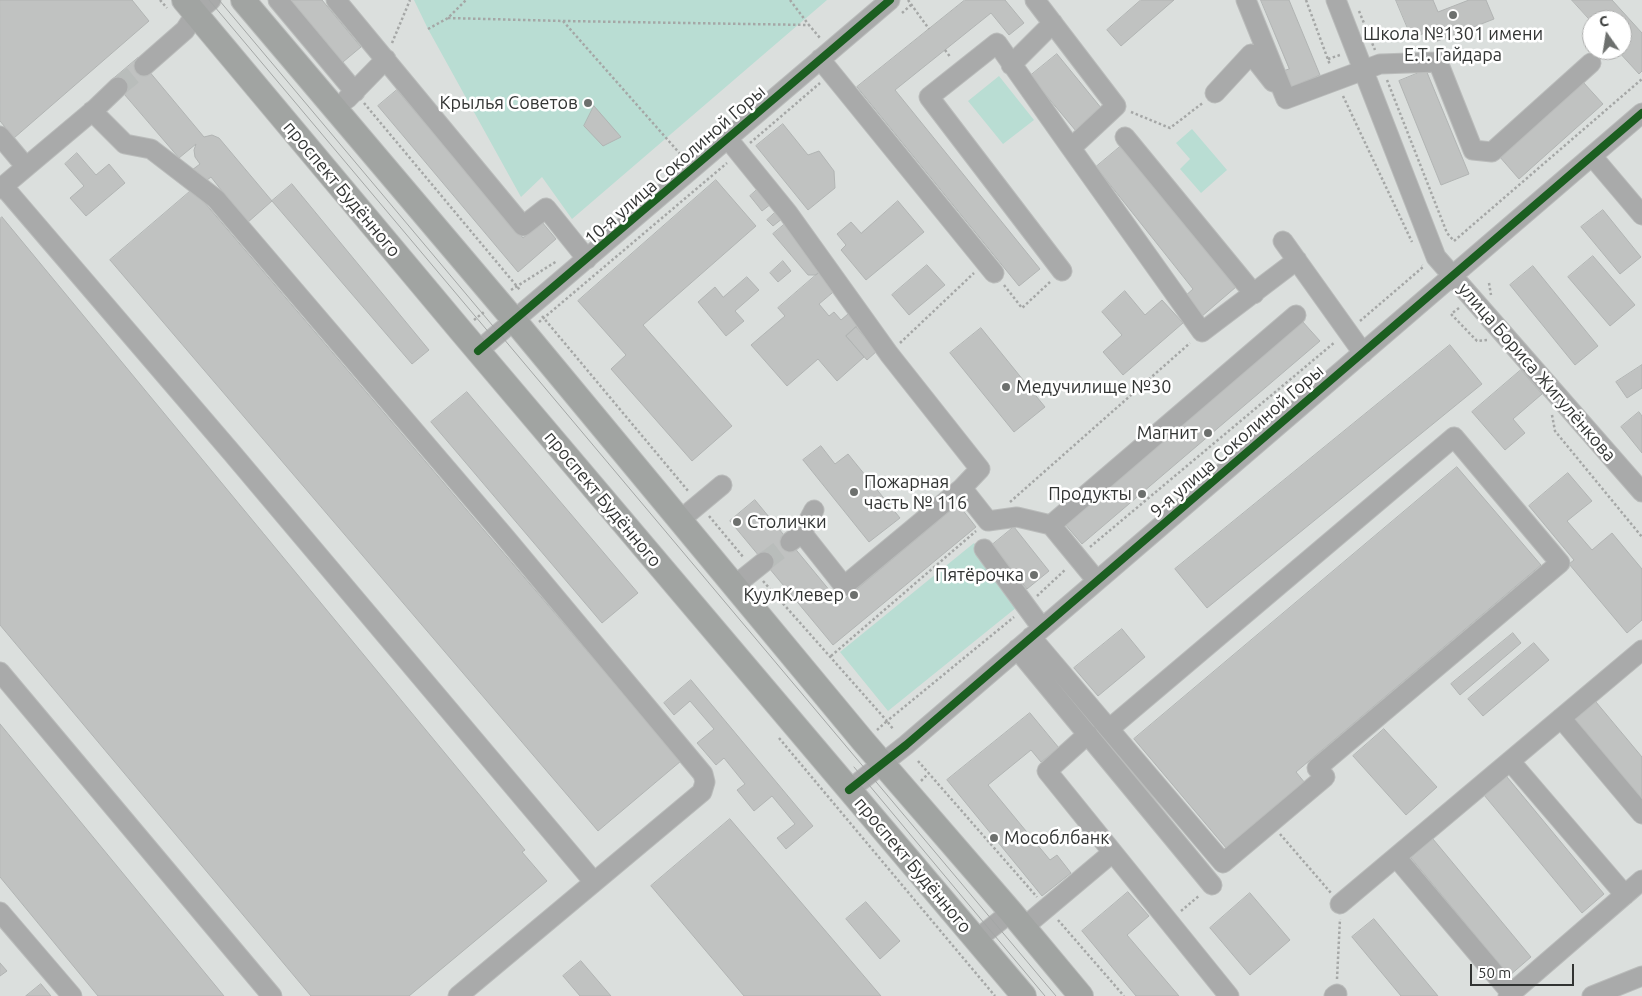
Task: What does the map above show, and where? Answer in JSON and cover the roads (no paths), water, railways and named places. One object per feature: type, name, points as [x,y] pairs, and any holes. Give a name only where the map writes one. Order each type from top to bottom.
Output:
[{"type":"main road","points":[[243,0],[514,320],[882,764],[1018,919],[1081,996]]},
{"type":"main road","name":"проспект Будённого","points":[[197,4],[478,351],[1024,996]]},
{"type":"street","points":[[278,0],[355,92]]},
{"type":"street","points":[[336,0],[523,226],[546,208],[582,254]]},
{"type":"street","points":[[1035,0],[1116,106],[1071,148]]},
{"type":"street","points":[[1246,0],[1286,99]]},
{"type":"street","name":"улица Бориса Жигулёнкова","points":[[1336,0],[1372,67],[1436,257],[1642,492]]},
{"type":"street","points":[[144,66],[184,30],[197,4]]},
{"type":"street","name":"10-я улица Соколиной Горы","points":[[478,351],[514,320],[582,254],[734,145],[825,58],[893,9]]},
{"type":"street","points":[[1011,65],[1053,23]]},
{"type":"street","points":[[1062,271],[929,97],[997,43],[1071,148],[1156,276],[1202,332],[1297,260]]},
{"type":"street","points":[[1215,93],[1251,54],[1286,99]]},
{"type":"street","points":[[825,58],[990,267]]},
{"type":"street","points":[[336,109],[386,59]]},
{"type":"street","points":[[1286,99],[1372,67],[1438,62],[1473,150],[1492,152],[1591,63]]},
{"type":"street","points":[[118,86],[92,111],[2,187],[226,446],[594,882]]},
{"type":"street","points":[[92,111],[125,144],[151,149],[216,199],[505,536],[703,774],[705,782],[702,792],[458,996]]},
{"type":"street","name":"9-я улица Соколиной Горы","points":[[849,790],[906,746],[1642,113]]},
{"type":"street","points":[[0,136],[26,167]]},
{"type":"street","points":[[1125,137],[1254,294]]},
{"type":"street","points":[[734,145],[889,354],[980,469],[962,488],[844,586],[796,538],[814,510]]},
{"type":"street","points":[[1592,156],[1642,215]]},
{"type":"street","points":[[1283,241],[1363,353]]},
{"type":"street","points":[[1051,525],[1296,315]]},
{"type":"street","points":[[1030,638],[1222,863],[1324,777],[1317,768],[1560,563],[1454,437],[1109,729]]},
{"type":"street","points":[[680,520],[722,485]]},
{"type":"street","points":[[962,488],[988,521],[1017,517],[1051,525],[1097,581]]},
{"type":"street","points":[[984,549],[1030,638],[1088,734],[1212,884]]},
{"type":"street","points":[[734,586],[759,566]]},
{"type":"street","points":[[1340,904],[1642,650]]},
{"type":"street","points":[[0,672],[272,996]]},
{"type":"street","points":[[1562,718],[1642,814]]},
{"type":"street","points":[[1088,734],[1046,771],[1229,996]]},
{"type":"street","points":[[1510,761],[1625,895]]},
{"type":"street","points":[[976,940],[1018,919],[1047,908],[1112,853]]},
{"type":"street","points":[[1396,857],[1509,995],[1642,880]]},
{"type":"street","points":[[0,912],[72,996]]},
{"type":"street","points":[[1592,996],[1642,976]]},
{"type":"tunnel","points":[[118,87],[144,66]]},
{"type":"tunnel","points":[[764,562],[790,542]]},
{"type":"tram line","points":[[209,0],[491,335]]},
{"type":"tram line","points":[[219,0],[1056,996]]},
{"type":"tram line","points":[[854,767],[1045,996]]},
{"type":"place","name":"Школа №1301 имени Е.Т. Гайдара","points":[[1453,15]]},
{"type":"place","name":"Крылья Советов","points":[[588,103]]},
{"type":"place","name":"Медучилище №30","points":[[1006,387]]},
{"type":"place","name":"Магнит","points":[[1208,433]]},
{"type":"place","name":"Пожарная часть № 116","points":[[854,492]]},
{"type":"place","name":"Продукты","points":[[1142,494]]},
{"type":"place","name":"Столички","points":[[737,522]]},
{"type":"place","name":"Пятёрочка","points":[[1034,575]]},
{"type":"place","name":"КуулКлевер","points":[[854,595]]},
{"type":"place","name":"Мособлбанк","points":[[994,838]]}]
